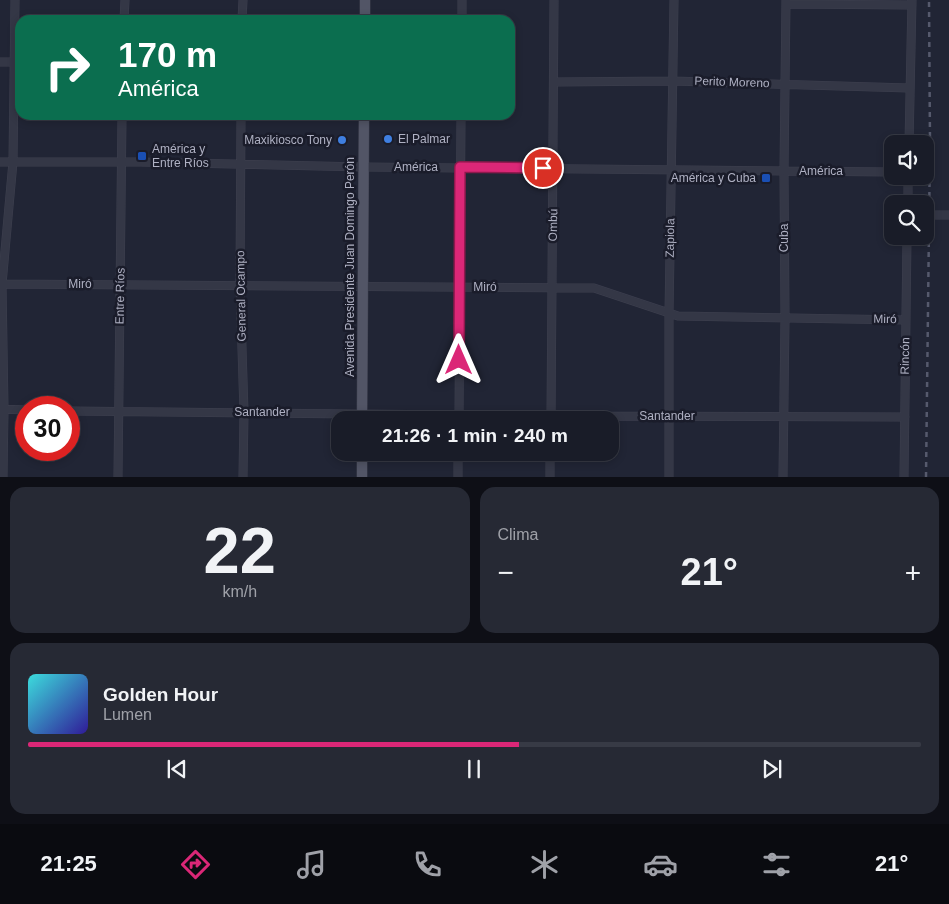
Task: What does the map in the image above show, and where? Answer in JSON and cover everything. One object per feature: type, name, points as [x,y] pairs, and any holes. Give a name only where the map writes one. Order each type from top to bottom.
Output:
[{"type":"main road","points":[[365,0],[365,15]]},
{"type":"main road","name":"Avenida Presidente Juan Domingo Perón","points":[[362,411],[364,120]]},
{"type":"main road","points":[[362,461],[362,476]]},
{"type":"street","points":[[15,0],[15,15]]},
{"type":"street","points":[[124,15],[125,0]]},
{"type":"street","points":[[242,15],[243,0]]},
{"type":"street","points":[[462,0],[462,15]]},
{"type":"street","name":"Ombú","points":[[551,411],[554,0]]},
{"type":"street","name":"Zapiola","points":[[669,476],[669,314],[674,0]]},
{"type":"street","points":[[786,2],[912,3],[909,135]]},
{"type":"street","name":"Cuba","points":[[783,476],[786,2]]},
{"type":"street","points":[[0,62],[15,62]]},
{"type":"street","name":"Perito Moreno","points":[[554,82],[673,81],[909,88]]},
{"type":"street","points":[[3,476],[1,284],[14,162],[15,120]]},
{"type":"street","name":"Entre Ríos","points":[[118,476],[122,120]]},
{"type":"street","name":"General Ocampo","points":[[241,120],[240,285],[244,412],[243,476]]},
{"type":"street","points":[[459,411],[461,120]]},
{"type":"street","name":"América","points":[[0,162],[884,172]]},
{"type":"street","points":[[934,215],[949,215]]},
{"type":"street","name":"Rincón","points":[[904,476],[907,245]]},
{"type":"street","name":"Miró","points":[[1,284],[552,287],[600,289],[678,316],[906,320]]},
{"type":"street","points":[[2,409],[15,410]]},
{"type":"street","name":"Santander","points":[[80,411],[244,412],[331,416]]},
{"type":"street","name":"Santander","points":[[619,417],[905,417]]},
{"type":"street","points":[[458,461],[458,476]]},
{"type":"street","points":[[550,461],[550,476]]},
{"type":"railway","points":[[926,477],[930,142],[929,0]]},
{"type":"place","name":"El Palmar","points":[[388,139]]},
{"type":"place","name":"Maxikiosco Tony","points":[[342,140]]},
{"type":"place","name":"América y Entre Ríos","points":[[142,156]]},
{"type":"place","name":"América y Cuba","points":[[766,178]]},
{"type":"route","points":[[459,360],[460,167],[543,168]]}]
